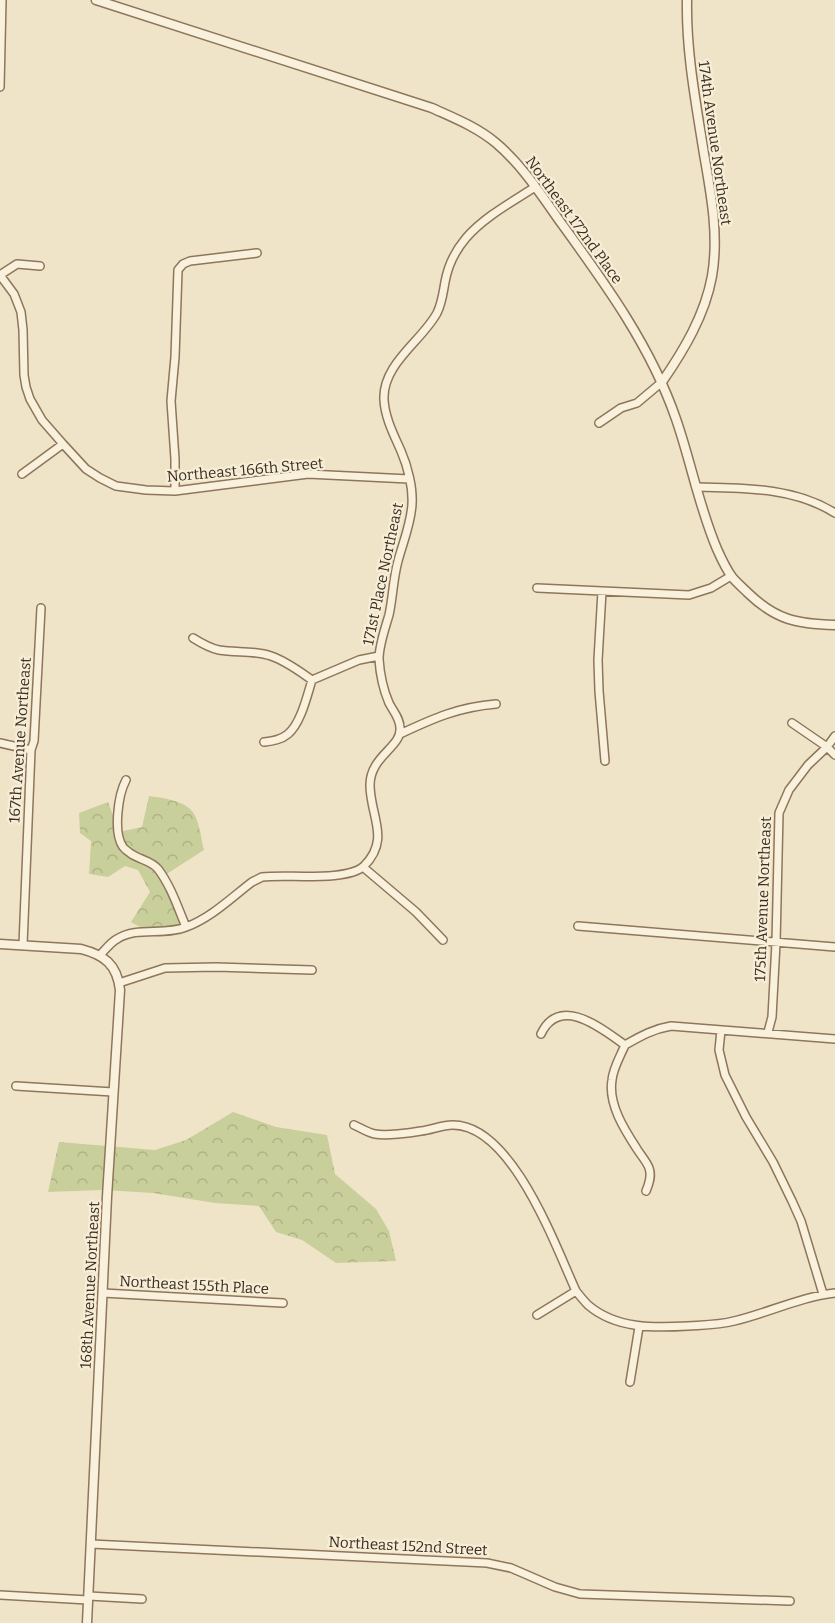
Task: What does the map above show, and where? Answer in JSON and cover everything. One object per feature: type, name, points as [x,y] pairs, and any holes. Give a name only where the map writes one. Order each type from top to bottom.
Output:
[{"type":"street","points":[[0,87],[2,0]]},
{"type":"street","name":"Northeast 172nd Place","points":[[96,0],[432,108],[476,129],[495,141],[513,158],[535,187],[611,294],[640,340],[662,382],[682,438],[708,528],[731,576],[760,604],[776,614],[789,620],[805,623],[835,625]]},
{"type":"street","name":"174th Avenue Northeast","points":[[599,423],[621,408],[637,403],[662,382],[683,352],[707,297],[714,261],[713,209],[692,79],[688,46],[687,0]]},
{"type":"street","name":"171st Place Northeast","points":[[400,734],[397,716],[390,706],[381,681],[379,656],[392,602],[398,562],[410,523],[412,491],[403,454],[387,415],[384,399],[388,377],[436,314],[450,262],[457,249],[484,221],[535,187]]},
{"type":"street","points":[[175,491],[176,459],[171,401],[176,357],[178,270],[190,261],[257,253]]},
{"type":"street","points":[[22,474],[63,444],[42,420],[30,399],[26,387],[21,312],[14,294],[0,275],[17,264],[40,266]]},
{"type":"street","name":"Northeast 166th Street","points":[[63,444],[86,469],[100,478],[116,486],[146,490],[175,491],[308,474],[409,479]]},
{"type":"street","points":[[696,487],[740,488],[782,493],[804,499],[835,513]]},
{"type":"street","points":[[537,588],[689,595],[711,588],[731,576]]},
{"type":"street","points":[[602,591],[598,660],[605,761]]},
{"type":"street","name":"167th Avenue Northeast","points":[[23,945],[31,750],[34,741],[41,608]]},
{"type":"street","points":[[193,638],[219,650],[252,651],[270,655],[285,661],[312,680]]},
{"type":"street","points":[[264,742],[278,740],[294,727],[312,680],[359,660],[379,656]]},
{"type":"street","points":[[100,955],[116,939],[124,935],[137,932],[172,931],[201,920],[262,877],[347,875],[363,867],[375,852],[378,842],[378,828],[370,785],[371,775],[375,765],[400,734],[453,711],[496,704]]},
{"type":"street","points":[[792,723],[835,755]]},
{"type":"street","name":"175th Avenue Northeast","points":[[768,1032],[772,1017],[776,943],[779,813],[789,790],[835,736]]},
{"type":"street","points":[[0,743],[31,750]]},
{"type":"street","points":[[126,780],[120,790],[118,819],[119,837],[123,848],[133,856],[152,863],[158,868],[186,927]]},
{"type":"street","points":[[363,867],[416,912],[443,940]]},
{"type":"street","points":[[578,926],[835,947]]},
{"type":"street","points":[[0,944],[81,949],[100,955],[110,964],[119,983],[165,968],[312,970]]},
{"type":"street","name":"168th Avenue Northeast","points":[[87,1623],[119,983]]},
{"type":"street","points":[[541,1034],[546,1024],[554,1019],[577,1016],[591,1022],[625,1046]]},
{"type":"street","points":[[646,1191],[650,1182],[650,1168],[627,1134],[616,1112],[612,1094],[611,1081],[625,1046],[647,1032],[671,1026],[835,1039]]},
{"type":"street","points":[[721,1030],[719,1050],[725,1075],[746,1117],[773,1162],[801,1221],[823,1294]]},
{"type":"street","points":[[16,1086],[113,1092]]},
{"type":"street","points":[[354,1125],[375,1134],[423,1131],[445,1125],[465,1126],[490,1140],[526,1184],[576,1291],[588,1305],[606,1316],[639,1327],[733,1322],[786,1304],[835,1293]]},
{"type":"street","points":[[537,1316],[576,1291]]},
{"type":"street","name":"Northeast 155th Place","points":[[103,1293],[283,1303]]},
{"type":"street","points":[[630,1382],[639,1327]]},
{"type":"street","name":"Northeast 152nd Street","points":[[91,1544],[487,1563],[511,1568],[555,1587],[580,1594],[790,1601]]},
{"type":"street","points":[[0,1595],[141,1599]]},
{"type":"green space","points":[[149,796],[182,803],[196,817],[204,850],[162,877],[186,927],[149,932],[131,922],[150,892],[138,870],[125,866],[108,877],[89,874],[91,841],[80,833],[79,813],[108,802],[119,832],[142,827]]},
{"type":"green space","points":[[233,1112],[276,1127],[327,1135],[335,1174],[376,1209],[389,1231],[396,1261],[336,1263],[302,1240],[276,1232],[259,1206],[215,1203],[153,1193],[103,1190],[48,1192],[59,1142],[155,1150],[186,1140]]}]
